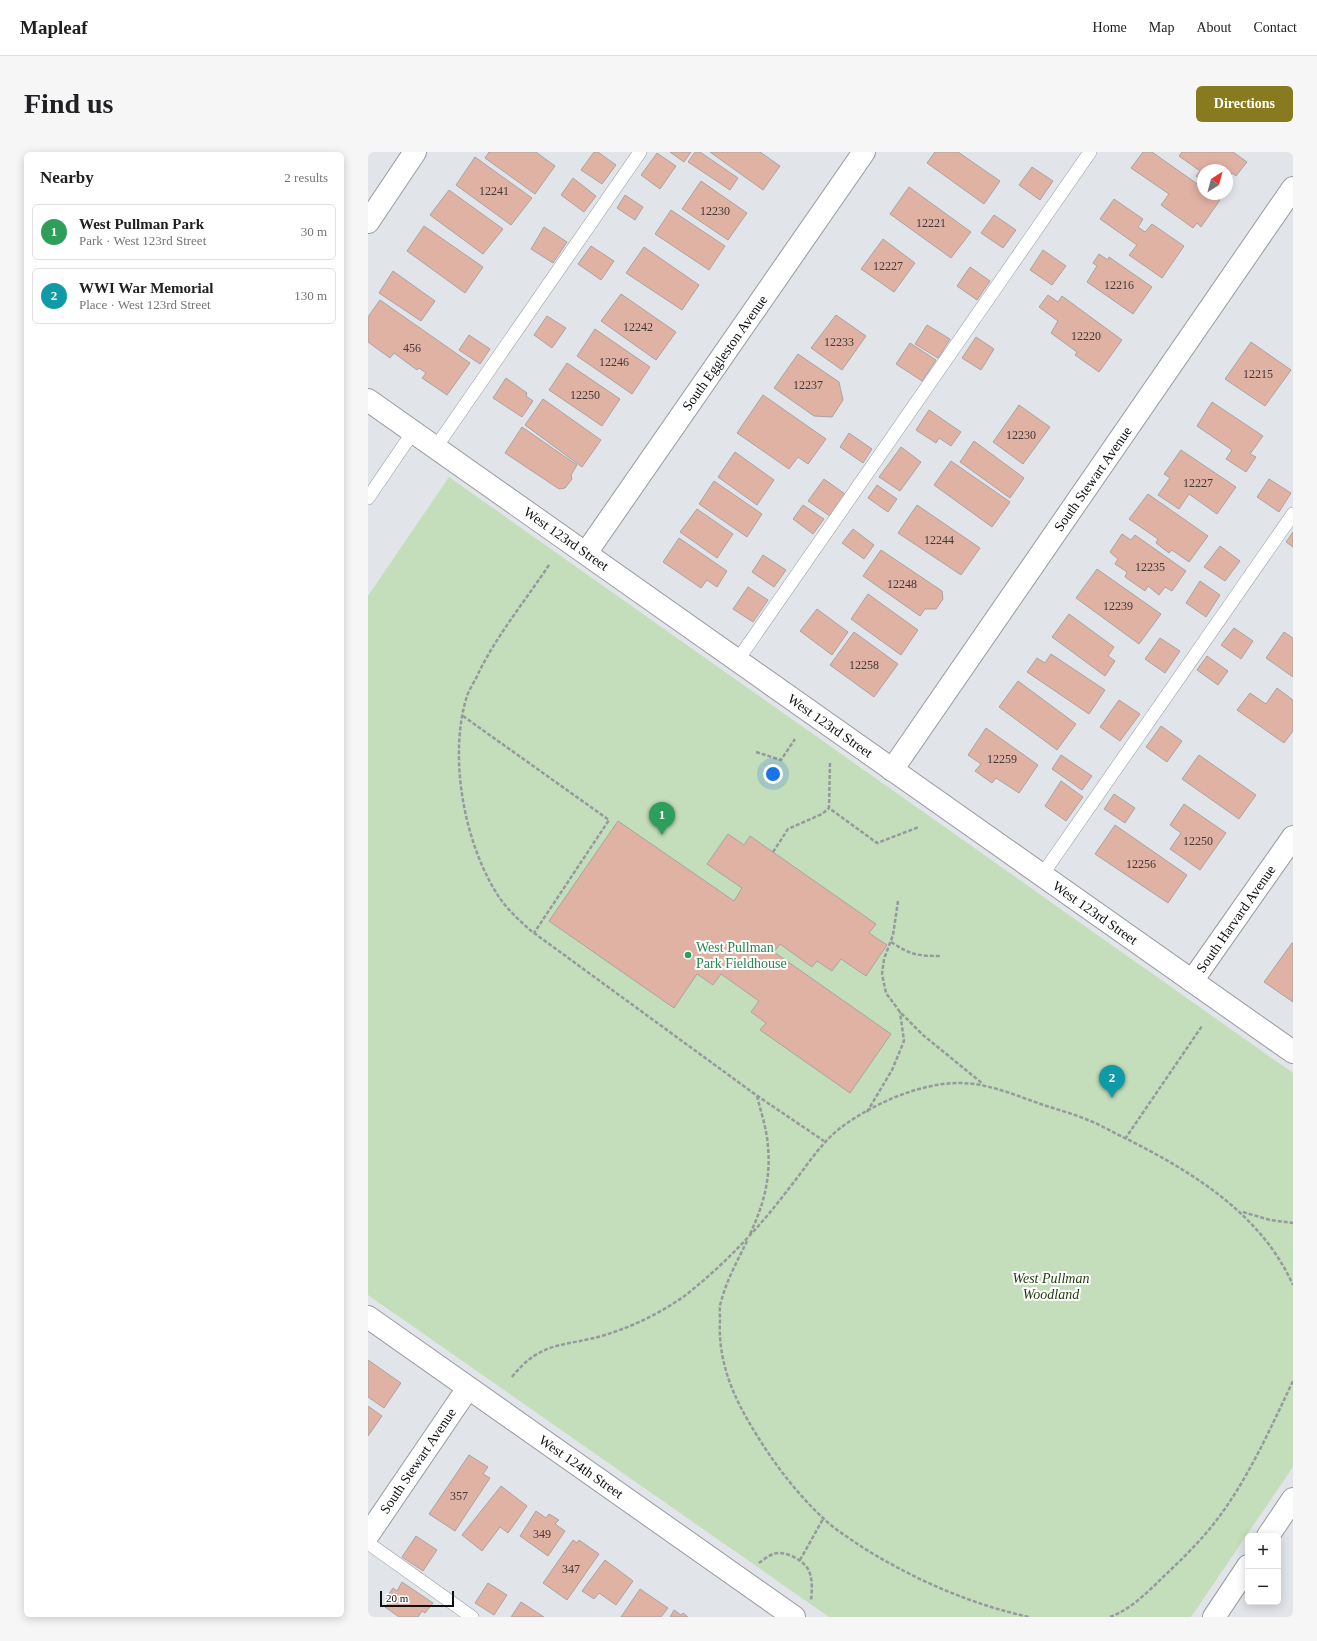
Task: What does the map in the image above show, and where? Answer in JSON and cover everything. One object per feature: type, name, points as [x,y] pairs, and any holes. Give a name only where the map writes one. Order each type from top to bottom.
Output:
[{"type":"street","points":[[368,222],[416,152]]},
{"type":"street","name":"South Eggleston Avenue","points":[[586,553],[864,152]]},
{"type":"street","name":"South Stewart Avenue","points":[[892,770],[1293,188]]},
{"type":"street","name":"West 123rd Street","points":[[368,400],[1293,1052]]},
{"type":"street","name":"South Harvard Avenue","points":[[1192,981],[1293,837]]},
{"type":"street","name":"West 124th Street","points":[[368,1317],[468,1388],[772,1611],[794,1617]]},
{"type":"street","name":"South Stewart Avenue","points":[[368,1535],[468,1388]]},
{"type":"street","points":[[1270,1533],[1293,1499]]},
{"type":"street","points":[[1214,1617],[1246,1569]]},
{"type":"lane","points":[[436,447],[640,152]]},
{"type":"lane","points":[[737,660],[1090,152]]},
{"type":"lane","points":[[368,498],[413,432]]},
{"type":"lane","points":[[1042,875],[1293,514]]},
{"type":"lane","points":[[368,1543],[472,1617]]},
{"type":"path","points":[[549,565],[489,651],[468,695],[459,732],[459,774],[468,825],[483,864],[499,896],[513,914],[534,933],[756,1095],[824,1141]]},
{"type":"path","points":[[463,716],[609,820],[534,933]]},
{"type":"path","points":[[756,752],[781,760],[795,739]]},
{"type":"path","points":[[773,852],[788,829],[822,814],[829,808],[830,763]]},
{"type":"path","points":[[829,808],[877,843],[919,827]]},
{"type":"path","points":[[898,901],[891,942],[884,958],[882,974],[886,993],[900,1012],[928,1040],[983,1085]]},
{"type":"path","points":[[891,942],[906,952],[918,956],[941,956]]},
{"type":"path","points":[[867,1112],[892,1070],[904,1041],[900,1012]]},
{"type":"path","points":[[1125,1138],[1202,1026]]},
{"type":"path","points":[[512,1377],[531,1357],[546,1348],[605,1335],[659,1312],[686,1295],[748,1239],[790,1188],[824,1141],[844,1125],[895,1097],[932,1085],[959,1083],[983,1085],[1089,1120],[1192,1174],[1241,1212],[1266,1238],[1284,1265],[1293,1285]]},
{"type":"path","points":[[756,1095],[768,1147],[767,1184],[763,1207],[720,1302],[719,1337],[724,1367],[737,1402],[765,1450],[800,1494],[824,1519],[845,1536],[881,1559],[918,1578],[970,1600],[1006,1612],[1029,1617]]},
{"type":"path","points":[[1241,1212],[1270,1220],[1293,1223]]},
{"type":"path","points":[[1116,1617],[1144,1595],[1187,1554],[1219,1518],[1251,1467],[1293,1381]]},
{"type":"path","points":[[800,1560],[824,1519]]},
{"type":"path","points":[[759,1562],[773,1554],[786,1554],[800,1560],[808,1569],[812,1582],[811,1601]]},
{"type":"path","points":[[1006,1612],[1011,1617]]},
{"type":"path","points":[[1110,1617],[1119,1614]]},
{"type":"green space","name":"West Pullman Woodland","points":[[449,477],[1293,1073],[1293,1467],[1248,1533],[1245,1533],[1245,1538],[1191,1617],[829,1617],[368,1295],[368,596]]},
{"type":"building","points":[[489,152],[536,152],[555,166],[535,194],[485,158]]},
{"type":"building","points":[[594,152],[598,152],[616,165],[602,184],[581,170]]},
{"type":"building","points":[[670,152],[691,152],[684,162]]},
{"type":"building","points":[[695,152],[700,152],[738,178],[730,190],[688,162]]},
{"type":"building","points":[[710,152],[760,152],[780,166],[763,190]]},
{"type":"building","points":[[935,152],[958,152],[1000,181],[984,204],[927,163]]},
{"type":"building","points":[[1143,152],[1152,152],[1197,184],[1197,200],[1220,200],[1201,227],[1197,223],[1193,228],[1161,205],[1169,194],[1131,168]]},
{"type":"building","points":[[1182,152],[1233,152],[1247,162],[1236,176],[1233,174],[1233,164],[1197,164],[1197,169],[1179,156]]},
{"type":"building","points":[[657,153],[676,166],[660,189],[641,175]]},
{"type":"building","points":[[475,157],[532,198],[511,225],[456,185]]},
{"type":"building","points":[[1032,167],[1053,181],[1040,200],[1019,185]]},
{"type":"building","points":[[573,178],[596,196],[584,212],[561,195]]},
{"type":"building","points":[[701,181],[747,213],[728,240],[682,209]]},
{"type":"building","points":[[909,187],[971,232],[951,258],[890,214]]},
{"type":"building","points":[[449,190],[503,229],[483,254],[430,215]]},
{"type":"building","points":[[625,195],[643,207],[635,220],[617,208]]},
{"type":"building","points":[[1114,199],[1143,219],[1138,227],[1145,232],[1152,224],[1184,246],[1162,278],[1129,255],[1137,245],[1100,219]]},
{"type":"building","points":[[671,210],[725,246],[709,270],[655,234]]},
{"type":"building","points":[[994,215],[1016,230],[1003,248],[981,233]]},
{"type":"building","points":[[424,226],[483,267],[465,293],[407,251]]},
{"type":"building","points":[[544,227],[567,242],[553,263],[531,249]]},
{"type":"building","points":[[883,239],[915,263],[894,292],[861,269]]},
{"type":"building","points":[[591,246],[614,261],[601,280],[578,264]]},
{"type":"building","points":[[644,247],[699,285],[682,310],[626,273]]},
{"type":"building","points":[[1043,250],[1066,266],[1052,285],[1030,270]]},
{"type":"building","points":[[1099,254],[1108,260],[1109,257],[1152,287],[1133,314],[1087,282],[1097,266],[1093,263]]},
{"type":"building","points":[[970,267],[990,281],[977,300],[957,286]]},
{"type":"building","points":[[393,271],[435,301],[421,321],[379,293]]},
{"type":"building","points":[[621,294],[676,332],[656,360],[601,321]]},
{"type":"building","points":[[1048,295],[1058,302],[1062,296],[1122,340],[1099,372],[1075,355],[1077,352],[1051,333],[1058,321],[1039,307]]},
{"type":"building","points":[[380,300],[470,363],[447,395],[422,378],[426,373],[419,368],[417,370],[394,353],[390,358],[368,342],[368,317]]},
{"type":"building","points":[[836,315],[866,336],[842,370],[811,348]]},
{"type":"building","points":[[547,316],[566,328],[552,348],[534,335]]},
{"type":"building","points":[[927,325],[950,339],[938,358],[915,344]]},
{"type":"building","points":[[595,329],[650,367],[632,394],[577,356]]},
{"type":"building","points":[[469,335],[490,349],[480,364],[459,350]]},
{"type":"building","points":[[976,337],[994,349],[981,370],[962,358]]},
{"type":"building","points":[[1251,342],[1291,370],[1265,406],[1225,379]]},
{"type":"building","points":[[910,343],[936,360],[922,381],[896,364]]},
{"type":"building","points":[[798,354],[839,382],[843,400],[832,417],[814,416],[774,388]]},
{"type":"building","points":[[567,363],[620,399],[602,426],[549,390]]},
{"type":"building","points":[[506,378],[527,393],[526,396],[533,401],[522,417],[493,398]]},
{"type":"building","points":[[763,395],[826,439],[808,464],[798,457],[789,469],[737,433]]},
{"type":"building","points":[[543,399],[601,440],[582,467],[525,425]]},
{"type":"building","points":[[1212,402],[1263,436],[1250,454],[1256,457],[1246,472],[1226,459],[1232,450],[1197,426]]},
{"type":"building","points":[[1019,405],[1050,427],[1023,464],[993,442]]},
{"type":"building","points":[[929,410],[961,432],[951,446],[939,438],[936,443],[916,430]]},
{"type":"building","points":[[522,427],[577,465],[571,475],[572,479],[565,488],[559,489],[505,453]]},
{"type":"building","points":[[849,433],[872,449],[863,463],[840,447]]},
{"type":"building","points":[[974,441],[1024,478],[1010,498],[960,462]]},
{"type":"building","points":[[901,447],[921,462],[900,491],[879,477]]},
{"type":"building","points":[[1181,450],[1236,487],[1217,514],[1189,494],[1179,509],[1158,495],[1170,478],[1164,474]]},
{"type":"building","points":[[735,452],[774,480],[757,505],[718,477]]},
{"type":"building","points":[[951,461],[1010,502],[992,527],[934,485]]},
{"type":"building","points":[[824,479],[845,494],[830,516],[808,501]]},
{"type":"building","points":[[1269,479],[1291,493],[1279,512],[1257,497]]},
{"type":"building","points":[[714,481],[762,514],[747,537],[699,504]]},
{"type":"building","points":[[877,485],[897,499],[888,512],[868,498]]},
{"type":"building","points":[[1148,494],[1208,536],[1189,562],[1172,550],[1169,553],[1156,543],[1158,539],[1129,519]]},
{"type":"building","points":[[803,505],[824,519],[813,534],[793,519]]},
{"type":"building","points":[[917,505],[980,548],[961,575],[898,533]]},
{"type":"building","points":[[697,509],[733,534],[717,558],[680,532]]},
{"type":"building","points":[[853,529],[874,545],[864,559],[842,543]]},
{"type":"building","points":[[1293,532],[1293,547],[1286,542]]},
{"type":"building","points":[[1122,534],[1131,540],[1135,535],[1186,571],[1172,591],[1165,587],[1159,595],[1148,586],[1145,591],[1125,577],[1127,572],[1115,564],[1118,559],[1110,552]]},
{"type":"building","points":[[679,538],[727,571],[717,587],[707,580],[701,588],[663,562]]},
{"type":"building","points":[[1220,546],[1240,561],[1225,581],[1204,567]]},
{"type":"building","points":[[881,550],[942,591],[943,599],[936,609],[925,609],[920,616],[863,576]]},
{"type":"building","points":[[763,555],[786,570],[774,587],[752,572]]},
{"type":"building","points":[[1097,569],[1161,614],[1139,644],[1076,598]]},
{"type":"building","points":[[1200,581],[1220,595],[1206,617],[1186,603]]},
{"type":"building","points":[[748,587],[768,600],[753,622],[733,609]]},
{"type":"building","points":[[868,594],[918,630],[901,655],[851,619]]},
{"type":"building","points":[[817,609],[848,632],[832,655],[800,631]]},
{"type":"building","points":[[1069,614],[1114,647],[1108,656],[1115,661],[1105,676],[1052,637]]},
{"type":"building","points":[[1234,628],[1253,641],[1241,659],[1221,645]]},
{"type":"building","points":[[854,632],[898,664],[874,697],[830,665]]},
{"type":"building","points":[[1284,632],[1293,638],[1293,677],[1266,658]]},
{"type":"building","points":[[1160,638],[1180,651],[1165,673],[1145,659]]},
{"type":"building","points":[[1051,654],[1105,690],[1089,714],[1027,672],[1037,658],[1045,663]]},
{"type":"building","points":[[1207,656],[1228,671],[1218,685],[1197,670]]},
{"type":"building","points":[[1018,681],[1076,724],[1057,750],[999,707]]},
{"type":"building","points":[[1277,688],[1293,700],[1293,731],[1284,743],[1237,710],[1250,693],[1266,704]]},
{"type":"building","points":[[1119,700],[1140,714],[1120,741],[1100,727]]},
{"type":"building","points":[[1161,726],[1182,741],[1167,762],[1146,747]]},
{"type":"building","points":[[986,728],[1038,765],[1019,793],[996,778],[992,783],[975,771],[981,764],[968,755]]},
{"type":"building","points":[[1061,755],[1092,776],[1082,790],[1052,769]]},
{"type":"building","points":[[1199,755],[1256,795],[1239,819],[1182,779]]},
{"type":"building","points":[[1061,781],[1083,797],[1066,821],[1045,806]]},
{"type":"building","points":[[1114,794],[1135,808],[1125,823],[1104,809]]},
{"type":"building","points":[[1184,804],[1226,833],[1200,870],[1170,849],[1181,833],[1170,825]]},
{"type":"building","name":"West Pullman Park Fieldhouse","points":[[618,821],[734,901],[742,888],[707,864],[728,834],[744,845],[750,836],[876,924],[869,933],[887,945],[866,976],[841,959],[832,971],[817,961],[812,967],[780,944],[774,952],[891,1034],[850,1093],[760,1030],[766,1023],[751,1012],[759,1001],[721,974],[713,985],[697,974],[674,1008],[549,921]]},
{"type":"building","points":[[1115,825],[1187,875],[1168,903],[1095,854]]},
{"type":"building","points":[[1293,943],[1293,1002],[1264,982]]},
{"type":"building","points":[[368,1360],[401,1383],[384,1408],[368,1397]]},
{"type":"building","points":[[368,1406],[382,1416],[368,1436]]},
{"type":"building","points":[[469,1455],[488,1467],[483,1474],[490,1478],[455,1531],[429,1514]]},
{"type":"building","points":[[501,1486],[527,1506],[508,1533],[500,1527],[482,1551],[462,1535]]},
{"type":"building","points":[[536,1511],[546,1518],[549,1514],[559,1520],[555,1524],[565,1531],[548,1556],[520,1536]]},
{"type":"building","points":[[416,1536],[437,1550],[423,1571],[402,1557]]},
{"type":"building","points":[[573,1540],[577,1543],[579,1540],[599,1554],[567,1600],[543,1583]]},
{"type":"building","points":[[605,1560],[633,1581],[616,1605],[599,1593],[594,1599],[582,1591]]},
{"type":"building","points":[[402,1582],[433,1603],[425,1613],[422,1611],[418,1617],[399,1617],[385,1607],[390,1601],[386,1598],[393,1588],[397,1591]]},
{"type":"building","points":[[488,1583],[507,1595],[494,1615],[475,1603]]},
{"type":"building","points":[[640,1589],[668,1608],[661,1617],[621,1617]]},
{"type":"building","points":[[521,1602],[544,1617],[511,1617]]},
{"type":"building","points":[[674,1610],[681,1615],[683,1613],[688,1617],[670,1617]]},
{"type":"place","name":"West Pullman Park","points":[[662,835]]},
{"type":"place","name":"West Pullman Park Fieldhouse","points":[[688,955]]},
{"type":"place","name":"WWI War Memorial","points":[[1112,1098]]}]
